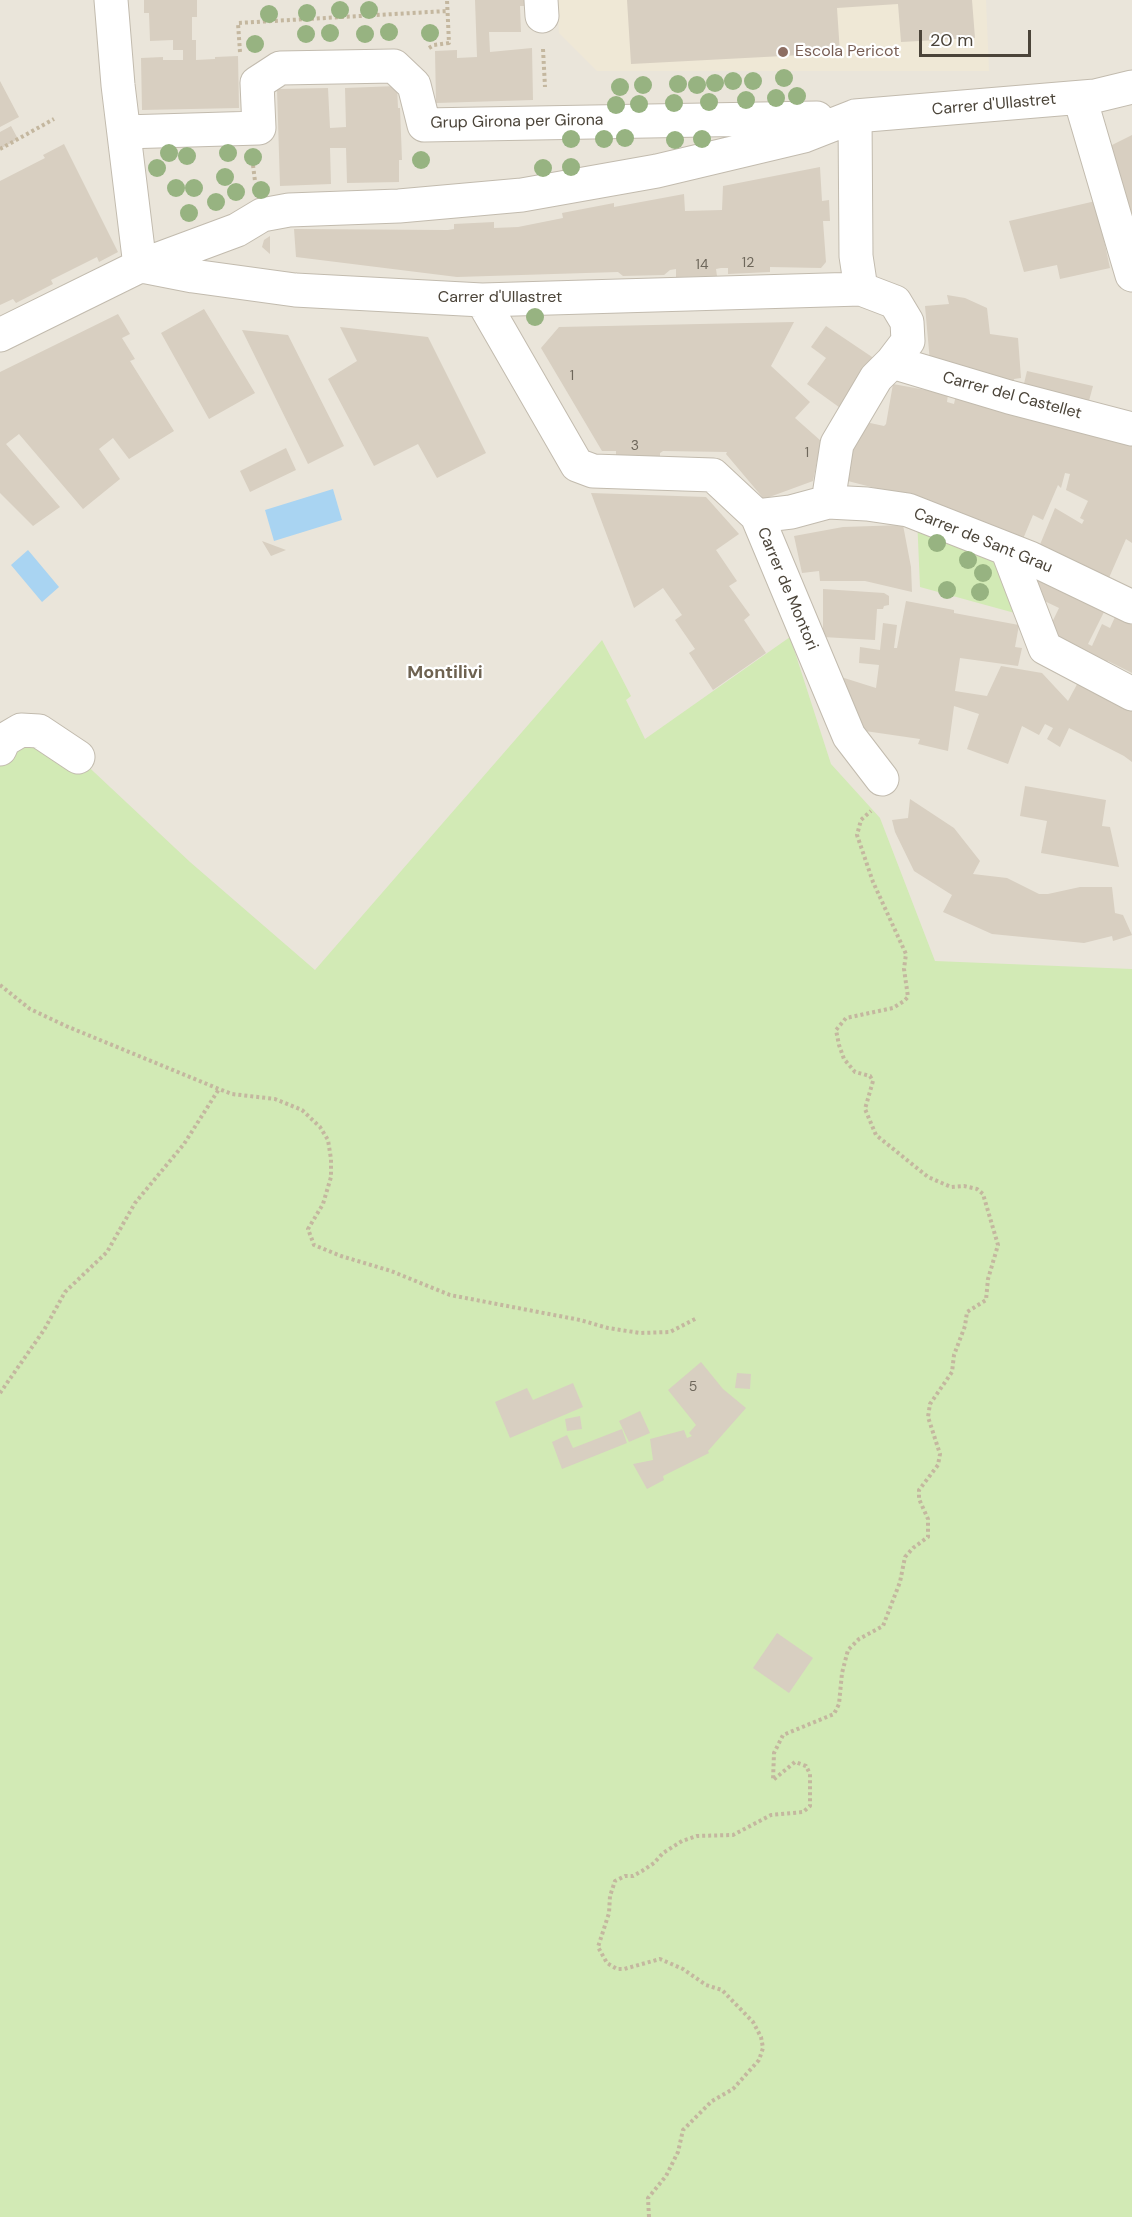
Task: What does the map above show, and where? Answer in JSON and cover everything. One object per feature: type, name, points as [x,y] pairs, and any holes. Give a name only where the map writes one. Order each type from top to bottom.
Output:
[{"type":"street","points":[[111,0],[140,266]]},
{"type":"street","name":"Grup Girona per Girona","points":[[250,128],[260,128],[257,83],[280,68],[394,66],[414,84],[424,125],[649,120],[800,120],[855,116]]},
{"type":"street","name":"Carrer d'Ullastret","points":[[0,335],[140,266],[237,230],[258,217],[289,210],[399,206],[522,195],[657,171],[804,136],[855,116],[1080,98],[1132,87]]},
{"type":"street","points":[[1080,98],[1132,275]]},
{"type":"street","points":[[855,116],[856,256],[861,289]]},
{"type":"street","points":[[649,120],[660,156],[657,171]]},
{"type":"street","points":[[124,132],[250,128]]},
{"type":"street","name":"Carrer d'Ullastret","points":[[140,266],[295,290],[482,300],[861,289],[895,303],[907,322],[908,341],[892,362]]},
{"type":"street","name":"Carrer de Montori","points":[[482,300],[577,465],[593,471],[713,475],[757,516],[849,736],[879,775]]},
{"type":"street","points":[[828,502],[837,444],[876,378],[892,362]]},
{"type":"street","name":"Carrer del Castellet","points":[[892,362],[1009,397],[1132,429]]},
{"type":"street","name":"Carrer de Sant Grau","points":[[757,516],[791,512],[828,502],[867,504],[908,510],[1007,549],[1132,607]]},
{"type":"street","points":[[1007,549],[1045,648],[1132,694]]},
{"type":"street","points":[[0,749],[4,740],[21,730],[39,731],[78,757]]},
{"type":"path","points":[[447,0],[449,43]]},
{"type":"path","points":[[238,23],[447,10]]},
{"type":"path","points":[[0,149],[54,119]]},
{"type":"path","points":[[250,128],[258,217]]},
{"type":"path","points":[[649,2217],[648,2198],[666,2176],[678,2152],[683,2130],[712,2100],[733,2089],[747,2075],[759,2060],[763,2048],[761,2037],[753,2022],[722,1990],[706,1985],[683,1969],[660,1959],[624,1970],[607,1963],[598,1947],[609,1913],[610,1896],[615,1881],[642,1872],[663,1853],[682,1841],[697,1836],[734,1835],[771,1815],[803,1812],[810,1806],[810,1774],[806,1766],[795,1762],[773,1780],[774,1753],[783,1735],[834,1714],[839,1704],[842,1673],[848,1650],[859,1639],[883,1626],[900,1582],[905,1557],[928,1537],[928,1519],[919,1499],[919,1490],[938,1466],[940,1454],[928,1417],[930,1404],[952,1372],[954,1354],[965,1326],[967,1312],[986,1300],[988,1279],[998,1245],[983,1194],[977,1189],[964,1186],[951,1187],[928,1177],[876,1135],[865,1109],[873,1081],[870,1076],[855,1072],[844,1059],[839,1044],[836,1030],[846,1018],[892,1008],[908,997],[904,969],[906,954],[873,882],[857,835],[861,820],[878,800],[879,775]]},
{"type":"path","points":[[0,985],[30,1009],[48,1018],[219,1089],[232,1094],[275,1099],[302,1110],[320,1127],[328,1140],[331,1177],[323,1204],[308,1229],[314,1245],[391,1271],[450,1295],[580,1320],[608,1328],[640,1333],[670,1332],[697,1318]]},
{"type":"path","points":[[0,1393],[44,1330],[65,1292],[107,1252],[135,1203],[184,1144],[219,1089]]},
{"type":"shaded area","points":[[0,0],[1132,0],[1132,988],[0,1160]]},
{"type":"shaded area","name":"Escola Pericot","points":[[557,0],[986,0],[989,71],[597,71],[559,33]]},
{"type":"green space","points":[[917,517],[1005,551],[1022,615],[920,587]]},
{"type":"green space","points":[[790,637],[831,764],[880,818],[935,961],[1132,969],[1132,2217],[0,2217],[0,749],[4,740],[78,757],[190,862],[315,970],[602,640],[631,696],[626,700],[645,739]]},
{"type":"water","points":[[333,489],[342,520],[274,541],[265,510]]},
{"type":"water","points":[[28,550],[59,587],[42,602],[11,565]]},
{"type":"building","points":[[144,0],[197,0],[197,17],[192,17],[192,40],[196,40],[196,60],[238,56],[239,108],[142,110],[141,58],[163,57],[163,60],[183,60],[183,50],[173,50],[173,40],[150,41],[149,13],[144,13]]},
{"type":"building","points":[[475,0],[524,0],[525,6],[520,6],[521,32],[489,32],[490,52],[532,48],[533,100],[436,103],[435,51],[457,50],[457,58],[477,57]]},
{"type":"building","points":[[627,0],[972,0],[975,38],[901,42],[898,4],[837,8],[840,53],[631,64]]},
{"type":"building","points":[[0,81],[19,117],[0,127]]},
{"type":"building","points":[[397,86],[402,160],[399,160],[399,182],[347,183],[346,148],[330,148],[331,184],[280,186],[277,89],[328,88],[330,128],[346,127],[345,88]]},
{"type":"building","points":[[11,126],[18,139],[0,149],[0,132]]},
{"type":"building","points":[[1132,135],[1132,218],[1102,150]]},
{"type":"building","points":[[64,144],[118,252],[99,262],[97,257],[51,280],[53,284],[16,303],[13,299],[0,305],[0,181],[45,158],[43,155]]},
{"type":"building","points":[[820,167],[822,201],[829,200],[830,221],[823,221],[826,262],[821,268],[770,267],[770,272],[728,274],[728,268],[721,268],[716,269],[717,276],[676,277],[676,269],[664,275],[623,276],[618,272],[457,277],[296,257],[294,229],[448,230],[454,229],[454,224],[494,222],[494,228],[518,227],[563,218],[562,213],[614,203],[614,207],[684,194],[685,211],[722,210],[723,186]]},
{"type":"building","points":[[1100,200],[1101,226],[1110,268],[1060,279],[1057,265],[1024,272],[1009,221]]},
{"type":"building","points":[[270,236],[270,254],[262,247],[264,240]]},
{"type":"building","points":[[947,295],[965,298],[987,308],[990,334],[1018,338],[1021,378],[1014,379],[1015,389],[930,362],[925,306],[949,304]]},
{"type":"building","points":[[204,309],[255,393],[209,419],[161,333]]},
{"type":"building","points":[[118,314],[130,334],[122,338],[135,359],[130,361],[174,431],[129,459],[113,438],[99,449],[120,479],[83,509],[19,434],[6,444],[60,507],[33,526],[0,493],[0,372]]},
{"type":"building","points":[[794,322],[771,366],[810,402],[795,418],[821,441],[813,481],[764,499],[726,454],[727,452],[663,451],[660,453],[660,458],[616,456],[616,451],[602,451],[541,348],[559,327]]},
{"type":"building","points":[[826,326],[878,361],[843,410],[807,384],[826,358],[811,347]]},
{"type":"building","points":[[340,327],[428,337],[486,453],[437,478],[418,444],[374,466],[328,379],[357,361]]},
{"type":"building","points":[[242,330],[288,335],[344,446],[308,464]]},
{"type":"building","points":[[1027,371],[1093,386],[1087,408],[1022,392]]},
{"type":"building","points":[[893,384],[948,394],[947,402],[954,404],[956,395],[1132,437],[1132,543],[1126,539],[1108,580],[1039,547],[1055,508],[1082,524],[1084,520],[1080,518],[1088,501],[1066,490],[1070,474],[1065,473],[1061,488],[1058,485],[1043,520],[1033,515],[1023,539],[914,498],[844,480],[861,421],[884,426],[886,424]]},
{"type":"building","points":[[286,448],[296,470],[250,492],[240,471]]},
{"type":"building","points":[[591,493],[706,497],[739,534],[716,550],[737,581],[729,586],[750,615],[744,620],[766,653],[713,690],[689,653],[695,649],[675,620],[682,615],[663,588],[634,608]]},
{"type":"building","points":[[903,525],[911,567],[912,592],[865,581],[820,581],[819,571],[802,573],[794,536],[843,527]]},
{"type":"building","points":[[262,541],[286,550],[271,556]]},
{"type":"building","points":[[1039,579],[1104,612],[1088,644],[1092,646],[1102,624],[1110,628],[1115,617],[1132,625],[1132,673],[1108,661],[1103,671],[1045,637],[1059,608],[1032,595]]},
{"type":"building","points":[[823,589],[884,593],[889,596],[889,605],[884,606],[883,609],[877,609],[875,640],[823,637]]},
{"type":"building","points":[[906,601],[1019,625],[1015,647],[1022,648],[1018,666],[960,658],[955,691],[987,696],[1001,666],[1042,673],[1068,701],[1081,677],[1132,703],[1132,762],[1069,728],[1060,747],[1047,739],[1053,728],[1045,724],[1039,735],[1022,726],[1008,764],[967,749],[979,714],[954,706],[948,751],[918,744],[920,739],[865,731],[841,677],[876,688],[879,665],[859,663],[860,647],[880,650],[883,623],[897,625],[894,648],[897,648]]},
{"type":"building","points":[[1025,786],[1106,800],[1102,826],[1110,827],[1119,867],[1041,853],[1047,821],[1020,816]]},
{"type":"building","points":[[910,799],[954,828],[980,861],[973,874],[1007,878],[1039,894],[1080,887],[1112,887],[1115,913],[1123,915],[1132,935],[1113,941],[1112,936],[1084,943],[992,934],[943,912],[952,895],[914,871],[895,832],[892,820],[908,818]]},
{"type":"building","points":[[701,1362],[723,1389],[746,1408],[708,1451],[709,1453],[663,1476],[664,1480],[647,1489],[633,1464],[653,1460],[650,1439],[684,1430],[687,1438],[692,1436],[689,1433],[696,1425],[668,1390]]},
{"type":"building","points":[[737,1373],[751,1374],[750,1389],[735,1388]]},
{"type":"building","points":[[573,1383],[583,1407],[510,1438],[495,1402],[527,1388],[533,1400]]},
{"type":"building","points":[[640,1411],[650,1433],[629,1442],[619,1421]]},
{"type":"building","points":[[580,1416],[582,1429],[567,1431],[565,1419]]},
{"type":"building","points":[[622,1429],[627,1443],[562,1469],[552,1442],[567,1435],[573,1448]]},
{"type":"building","points":[[777,1633],[813,1658],[789,1693],[753,1668]]},
{"type":"place","name":"Escola Pericot","points":[[783,52]]},
{"type":"district","name":"Montilivi","points":[[445,673]]}]
